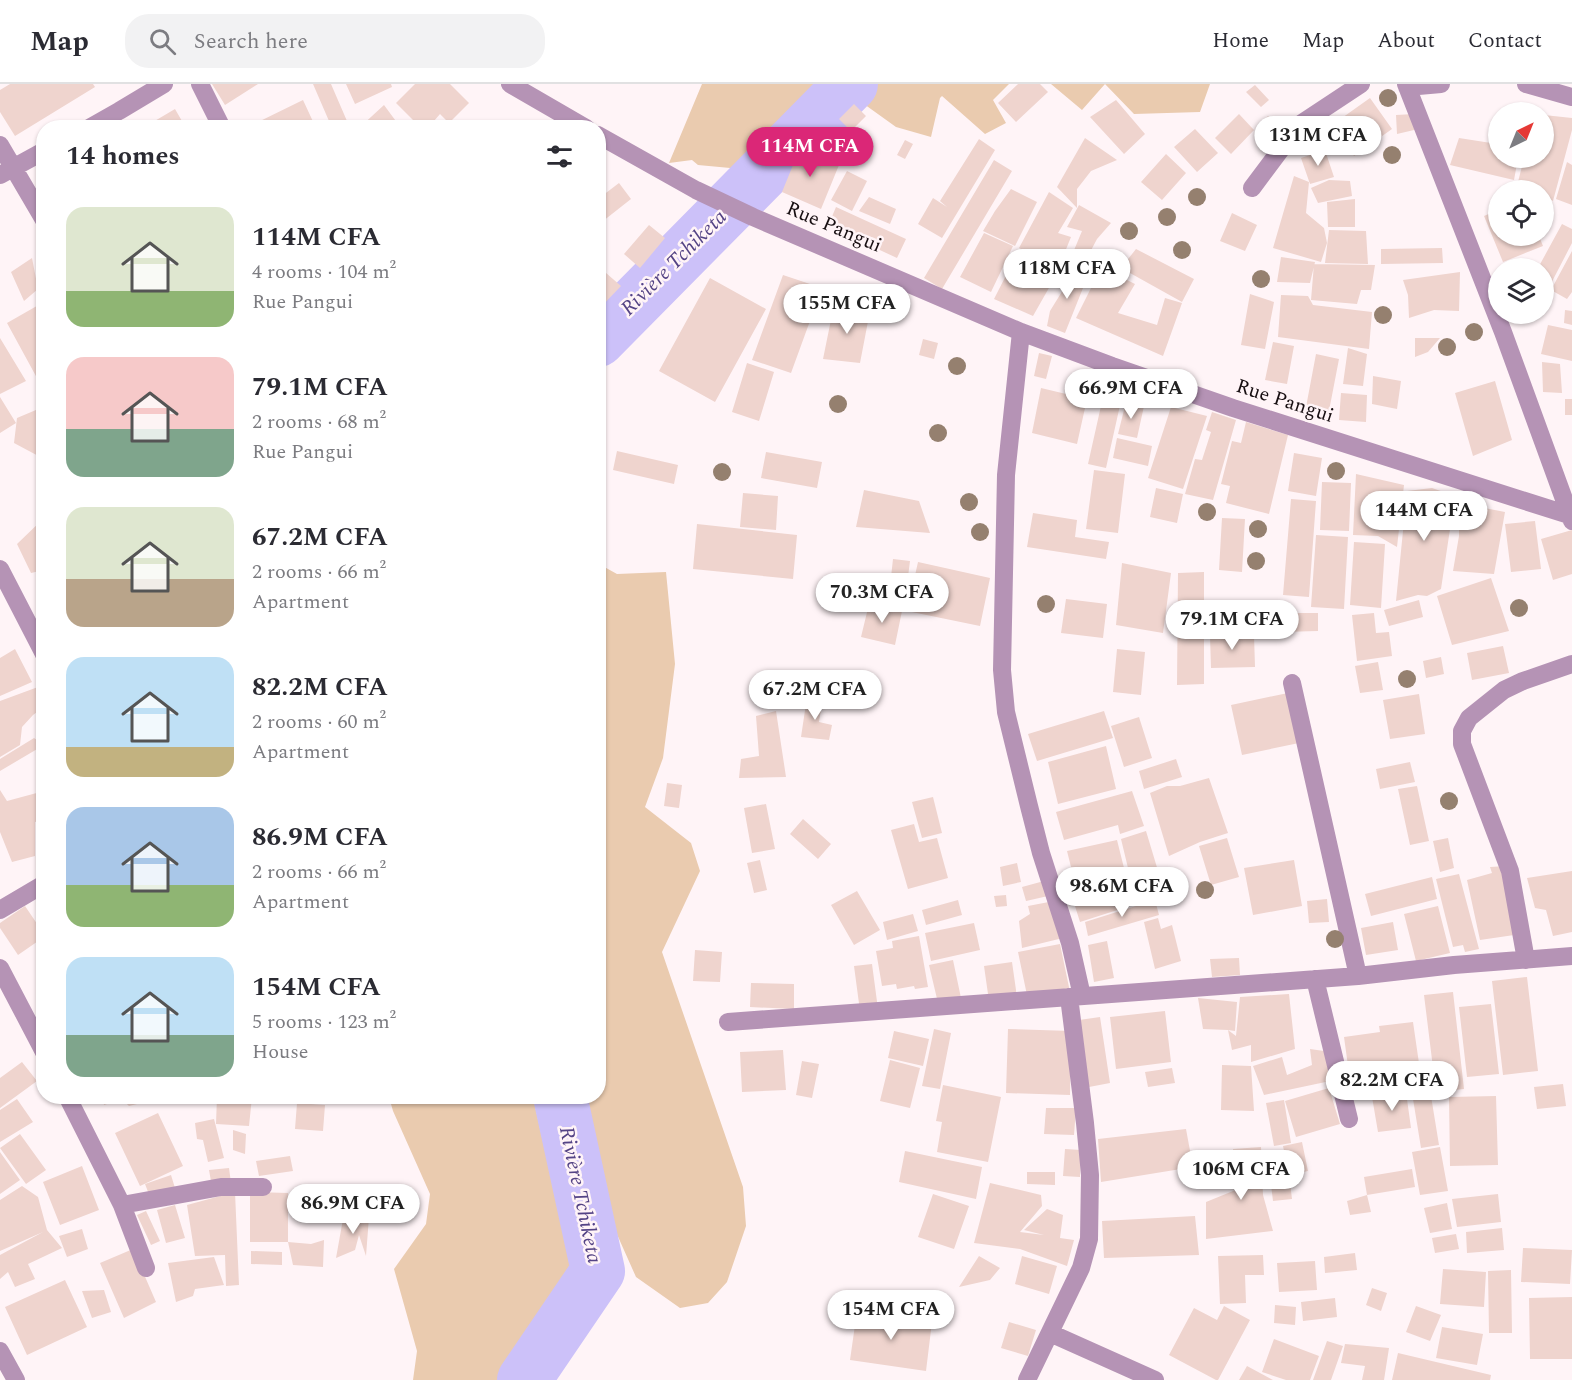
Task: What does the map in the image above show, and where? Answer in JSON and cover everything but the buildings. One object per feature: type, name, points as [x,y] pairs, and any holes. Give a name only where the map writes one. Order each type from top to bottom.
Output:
[{"type":"street","points":[[103,120],[164,84]]},
{"type":"street","points":[[200,84],[218,120]]},
{"type":"street","points":[[510,84],[572,120]]},
{"type":"street","points":[[1252,188],[1299,125],[1361,84]]},
{"type":"street","points":[[1441,84],[1407,85],[1503,332],[1571,517]]},
{"type":"street","points":[[1526,84],[1572,97]]},
{"type":"street","name":"Rue Pangui","points":[[606,139],[705,195],[1021,332],[1233,408],[1571,517]]},
{"type":"street","points":[[0,145],[6,171],[36,209]]},
{"type":"street","points":[[6,171],[36,155]]},
{"type":"street","points":[[1021,332],[1006,475],[1002,670],[1006,712],[1029,806],[1041,853],[1070,943],[1090,1175],[1089,1239],[1081,1268],[1027,1380]]},
{"type":"street","points":[[0,569],[36,639]]},
{"type":"street","points":[[1527,960],[1510,871],[1462,744],[1462,731],[1469,718],[1504,690],[1572,664]]},
{"type":"street","points":[[1292,683],[1358,976]]},
{"type":"street","points":[[0,910],[36,889]]},
{"type":"street","points":[[728,1022],[1358,976],[1454,965],[1572,956]]},
{"type":"street","points":[[0,968],[36,1037]]},
{"type":"street","points":[[1315,979],[1349,1119]]},
{"type":"street","points":[[71,1104],[122,1204],[146,1268]]},
{"type":"street","points":[[122,1204],[221,1187],[263,1187]]},
{"type":"street","points":[[1050,1333],[1155,1380]]},
{"type":"street","points":[[0,1352],[16,1380]]},
{"type":"shaded area","points":[[702,84],[1009,84],[993,100],[1006,123],[985,134],[942,96],[931,137],[896,127],[850,94],[828,106],[741,169],[698,165],[692,160],[669,163]]},
{"type":"shaded area","points":[[1051,84],[1105,84],[1082,110]]},
{"type":"shaded area","points":[[1105,84],[1210,84],[1200,112],[1134,114]]},
{"type":"shaded area","points":[[606,568],[617,574],[666,572],[675,664],[663,758],[645,807],[691,843],[700,871],[662,952],[743,1187],[746,1226],[727,1282],[708,1303],[680,1308],[636,1277],[603,1203],[580,1104],[606,1104]]},
{"type":"shaded area","points":[[391,1104],[535,1104],[573,1275],[514,1380],[413,1380],[417,1351],[394,1269],[426,1224],[430,1194]]},
{"type":"waterway","name":"Rivière Tchiketa","points":[[606,332],[851,84]]},
{"type":"waterway","name":"Rivière Tchiketa","points":[[524,1380],[598,1271],[562,1104]]}]
